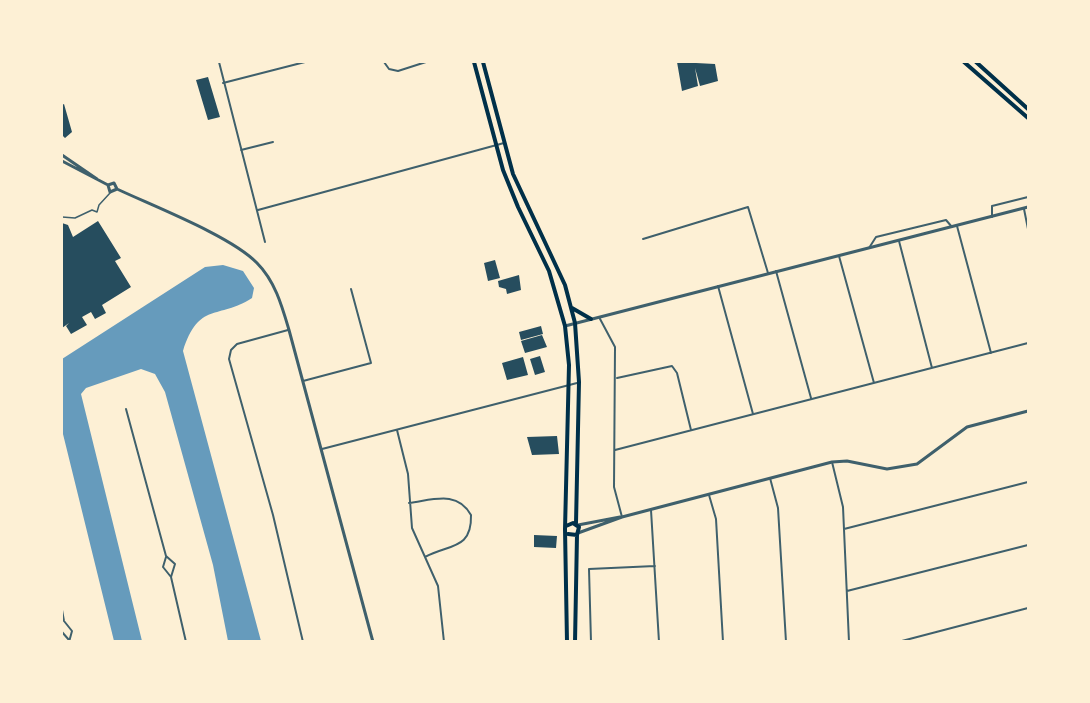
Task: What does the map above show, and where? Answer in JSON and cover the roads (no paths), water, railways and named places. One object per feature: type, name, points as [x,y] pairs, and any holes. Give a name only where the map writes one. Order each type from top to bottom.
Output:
[{"type":"main road","points":[[474,62],[495,145],[518,207],[549,271],[566,326],[569,384],[566,527],[567,642]]},
{"type":"main road","points":[[483,62],[504,143],[520,193],[558,269],[575,323],[579,382],[576,642]]},
{"type":"main road","points":[[964,62],[1029,118]]},
{"type":"main road","points":[[976,62],[1029,109]]},
{"type":"main road","points":[[572,308],[591,319]]},
{"type":"main road","points":[[566,527],[571,523],[577,524]]},
{"type":"main road","points":[[567,534],[571,536],[578,534]]},
{"type":"street","points":[[214,62],[218,63],[265,242]]},
{"type":"street","points":[[223,83],[305,62]]},
{"type":"street","points":[[384,62],[389,69],[398,71],[426,62]]},
{"type":"street","points":[[241,150],[273,142]]},
{"type":"street","points":[[258,210],[504,143]]},
{"type":"street","points":[[62,155],[103,183]]},
{"type":"street","points":[[62,160],[108,186],[110,192],[117,189]]},
{"type":"street","points":[[108,186],[113,182],[117,189],[232,244],[250,257],[273,285],[289,330],[373,642]]},
{"type":"street","points":[[992,217],[992,206],[1029,197]]},
{"type":"street","points":[[643,239],[748,207],[768,273]]},
{"type":"street","points":[[566,326],[1026,208],[1029,229]]},
{"type":"street","points":[[869,248],[876,237],[935,221],[944,220],[955,227],[991,353]]},
{"type":"street","points":[[899,241],[932,368]]},
{"type":"street","points":[[839,256],[874,384]]},
{"type":"street","points":[[776,271],[811,398]]},
{"type":"street","points":[[718,286],[753,414]]},
{"type":"street","points":[[303,381],[371,363],[351,289]]},
{"type":"street","points":[[598,317],[615,347],[614,487],[622,518]]},
{"type":"street","points":[[289,330],[237,344],[231,350],[229,359],[270,504],[303,642]]},
{"type":"street","points":[[615,450],[1029,343]]},
{"type":"street","points":[[616,378],[672,366],[677,373],[691,429]]},
{"type":"street","points":[[322,449],[579,382]]},
{"type":"street","points":[[126,409],[166,556],[163,567],[171,577],[186,642]]},
{"type":"street","points":[[578,534],[622,518],[832,462],[848,461],[898,469],[924,462],[967,427],[1029,411]]},
{"type":"street","points":[[396,430],[408,474],[412,528],[438,586],[444,642]]},
{"type":"street","points":[[832,462],[843,507],[849,642]]},
{"type":"street","points":[[770,478],[778,508],[786,642]]},
{"type":"street","points":[[844,529],[1029,482]]},
{"type":"street","points":[[709,495],[716,519],[723,642]]},
{"type":"street","points":[[409,503],[450,497],[461,501],[471,515],[469,534],[463,542],[425,557]]},
{"type":"street","points":[[651,510],[659,642]]},
{"type":"street","points":[[577,524],[622,518]]},
{"type":"street","points":[[847,591],[1029,545]]},
{"type":"street","points":[[166,556],[175,564],[171,577]]},
{"type":"street","points":[[591,642],[589,569],[655,566]]},
{"type":"street","points":[[898,642],[1029,608]]},
{"type":"street","points":[[62,610],[64,621],[72,631],[69,641]]},
{"type":"street","points":[[62,625],[64,621]]},
{"type":"street","points":[[62,632],[69,641]]},
{"type":"lane","points":[[62,217],[75,218],[92,210],[97,212],[99,205],[110,192]]},
{"type":"water","points":[[223,265],[243,271],[254,288],[252,298],[240,305],[203,318],[189,335],[183,351],[261,641],[228,641],[213,565],[165,392],[155,374],[141,369],[86,388],[81,394],[142,641],[114,641],[62,430],[62,359],[205,267]]}]
